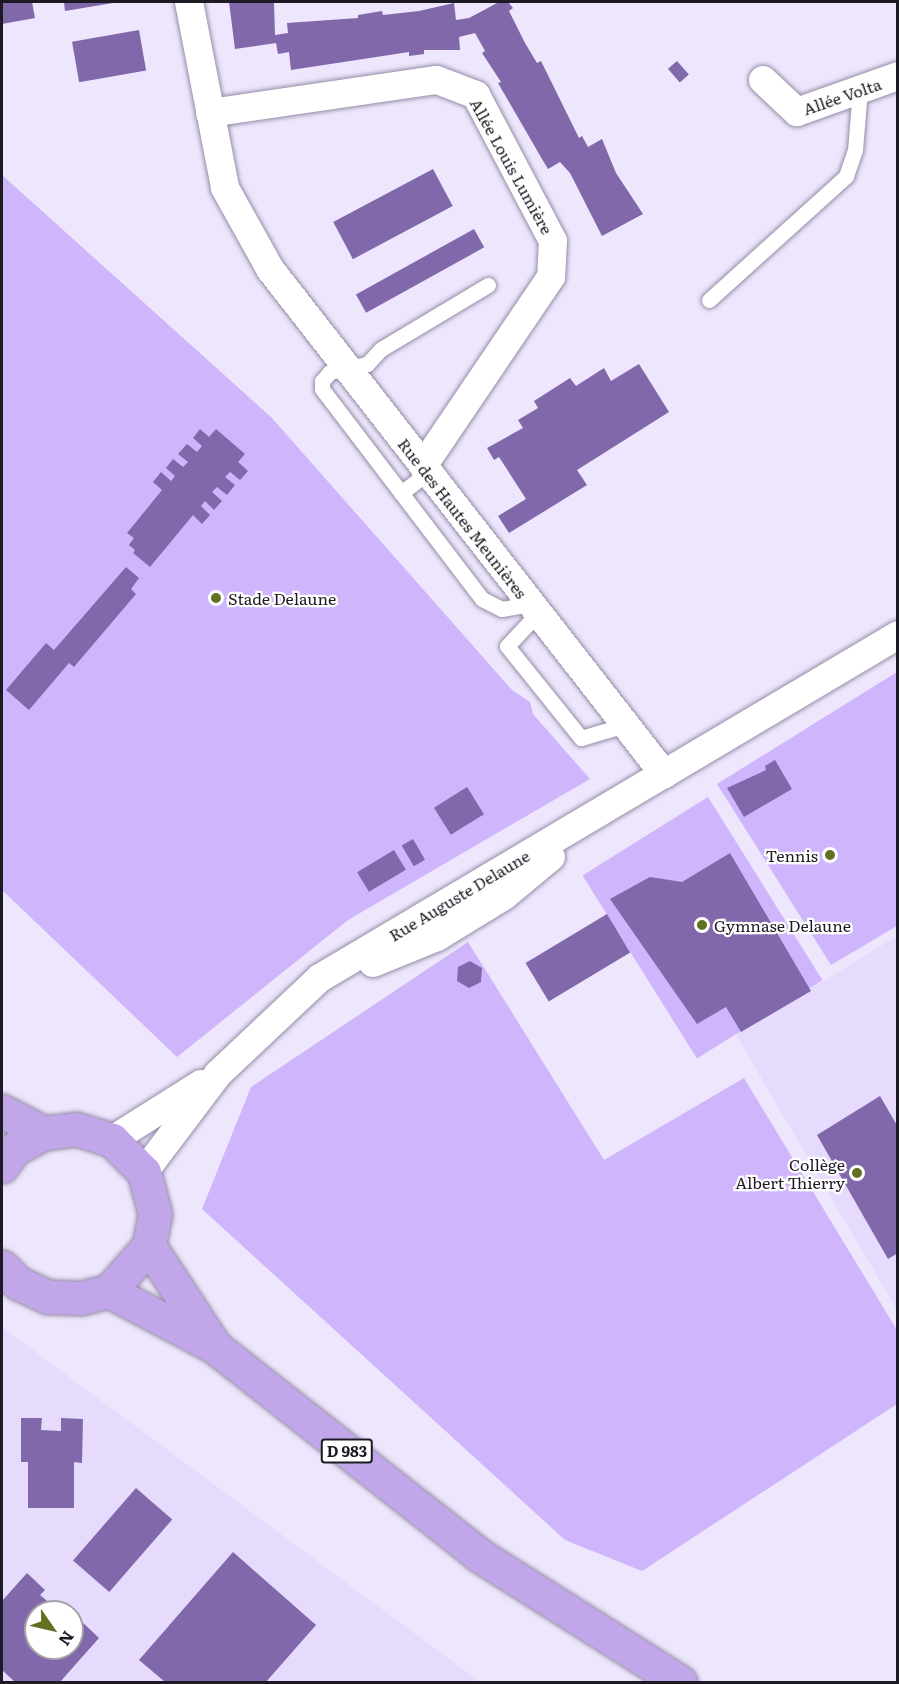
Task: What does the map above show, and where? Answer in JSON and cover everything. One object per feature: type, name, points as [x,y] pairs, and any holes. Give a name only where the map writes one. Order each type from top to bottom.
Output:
[{"type":"main road","points":[[2,1111],[44,1133]]},
{"type":"main road","points":[[2,1166],[14,1149],[44,1133],[76,1129],[112,1140],[144,1172],[155,1214],[149,1246],[109,1291],[81,1298],[48,1297],[7,1281]]},
{"type":"main road","name":"D 983","points":[[149,1246],[215,1347]]},
{"type":"main road","name":"D 983","points":[[109,1291],[215,1347],[479,1555],[680,1683]]},
{"type":"street","name":"Rue des Hautes Meunières","points":[[189,2],[225,188],[270,269],[664,774]]},
{"type":"street","name":"Allée Volta","points":[[763,80],[796,112],[897,76]]},
{"type":"street","name":"Allée Louis Lumière","points":[[210,112],[437,80],[476,95],[553,241],[551,277],[423,466]]},
{"type":"street","points":[[664,774],[897,635]]},
{"type":"street","name":"Rue Auguste Delaune","points":[[144,1172],[218,1074],[320,978],[664,774]]},
{"type":"street","name":"Rue Auguste Delaune","points":[[112,1140],[218,1074]]},
{"type":"lane","points":[[709,300],[846,176],[855,150],[860,89]]},
{"type":"lane","points":[[488,285],[381,349],[367,364],[330,372],[322,381],[322,389],[482,599],[502,609],[534,609]]},
{"type":"lane","points":[[401,493],[418,480],[423,466]]},
{"type":"lane","points":[[534,609],[507,646],[581,738],[625,725]]},
{"type":"shaded area","name":"Stade Delaune","points":[[2,175],[271,417],[512,690],[530,702],[533,714],[590,779],[348,920],[177,1057],[2,890]]},
{"type":"shaded area","name":"Tennis","points":[[897,672],[897,926],[831,965],[717,784]]},
{"type":"shaded area","name":"Gymnase Delaune","points":[[708,797],[822,980],[697,1059],[582,875]]},
{"type":"shaded area","name":"Collège Albert Thierry","points":[[897,936],[897,1310],[736,1035]]},
{"type":"shaded area","points":[[468,942],[604,1160],[744,1078],[897,1330],[897,1404],[642,1571],[565,1540],[202,1209],[251,1087]]},
{"type":"shaded area","points":[[2,1327],[480,1682],[2,1682]]},
{"type":"building","points":[[2,2],[32,2],[35,18],[2,24]]},
{"type":"building","points":[[64,2],[113,2],[113,3],[65,11]]},
{"type":"building","points":[[229,2],[274,2],[275,35],[288,33],[287,23],[358,18],[358,15],[382,11],[383,15],[419,11],[454,3],[456,20],[469,18],[499,2],[508,2],[513,8],[509,11],[525,43],[537,63],[541,61],[579,138],[582,136],[588,147],[602,139],[616,173],[643,214],[602,236],[570,173],[560,162],[548,169],[498,83],[501,82],[482,53],[485,51],[475,33],[459,37],[460,50],[424,50],[424,54],[409,56],[409,52],[291,70],[289,52],[278,54],[276,43],[235,49]]},
{"type":"building","points":[[139,30],[146,70],[79,82],[72,42]]},
{"type":"building","points":[[677,61],[689,75],[680,82],[668,69]]},
{"type":"building","points":[[433,169],[453,206],[353,259],[333,222]]},
{"type":"building","points":[[474,229],[484,247],[366,313],[356,294]]},
{"type":"building","points":[[639,364],[669,412],[577,470],[587,485],[509,533],[498,516],[526,499],[499,457],[494,460],[487,448],[523,428],[518,420],[538,408],[534,401],[570,378],[576,386],[604,368],[611,381]]},
{"type":"building","points":[[200,429],[209,437],[216,429],[245,454],[238,462],[248,471],[240,480],[230,472],[225,477],[235,485],[227,495],[217,487],[212,492],[222,501],[214,510],[205,501],[201,506],[210,515],[202,524],[193,515],[150,567],[133,553],[135,550],[129,545],[134,538],[127,533],[162,490],[153,482],[161,472],[171,481],[175,476],[166,468],[173,459],[183,467],[188,462],[178,454],[187,444],[197,452],[202,446],[193,438]]},
{"type":"building","points":[[126,567],[139,578],[131,589],[136,594],[74,667],[69,663],[29,710],[6,690],[46,643],[54,650]]},
{"type":"building","points":[[775,760],[792,789],[744,817],[727,788],[766,770],[765,766]]},
{"type":"building","points":[[467,787],[484,814],[451,835],[434,808]]},
{"type":"building","points":[[413,839],[425,860],[414,866],[402,846]]},
{"type":"building","points":[[394,850],[406,870],[369,892],[357,872]]},
{"type":"building","points":[[730,853],[811,991],[741,1032],[726,1007],[697,1024],[610,899],[650,877],[682,882]]},
{"type":"building","points":[[607,914],[630,953],[549,1002],[526,963]]},
{"type":"building","points":[[470,961],[482,968],[481,982],[469,988],[457,981],[458,967]]},
{"type":"building","points":[[880,1096],[898,1127],[898,1253],[888,1259],[817,1135]]},
{"type":"building","points":[[21,1418],[42,1418],[41,1430],[61,1431],[61,1418],[83,1419],[82,1463],[74,1462],[74,1508],[28,1508],[28,1462],[21,1462]]},
{"type":"building","points":[[136,1488],[172,1519],[109,1592],[73,1560]]},
{"type":"building","points":[[233,1552],[316,1625],[266,1682],[165,1682],[139,1660]]},
{"type":"building","points":[[27,1573],[45,1590],[40,1595],[46,1600],[24,1600],[24,1660],[80,1660],[60,1682],[15,1682],[2,1670],[2,1601]]},
{"type":"building","points":[[84,1624],[99,1638],[84,1655]]},
{"type":"place","name":"Stade Delaune","points":[[216,598]]},
{"type":"place","name":"Tennis","points":[[830,855]]},
{"type":"place","name":"Gymnase Delaune","points":[[702,925]]},
{"type":"place","name":"Collège Albert Thierry","points":[[857,1173]]}]
